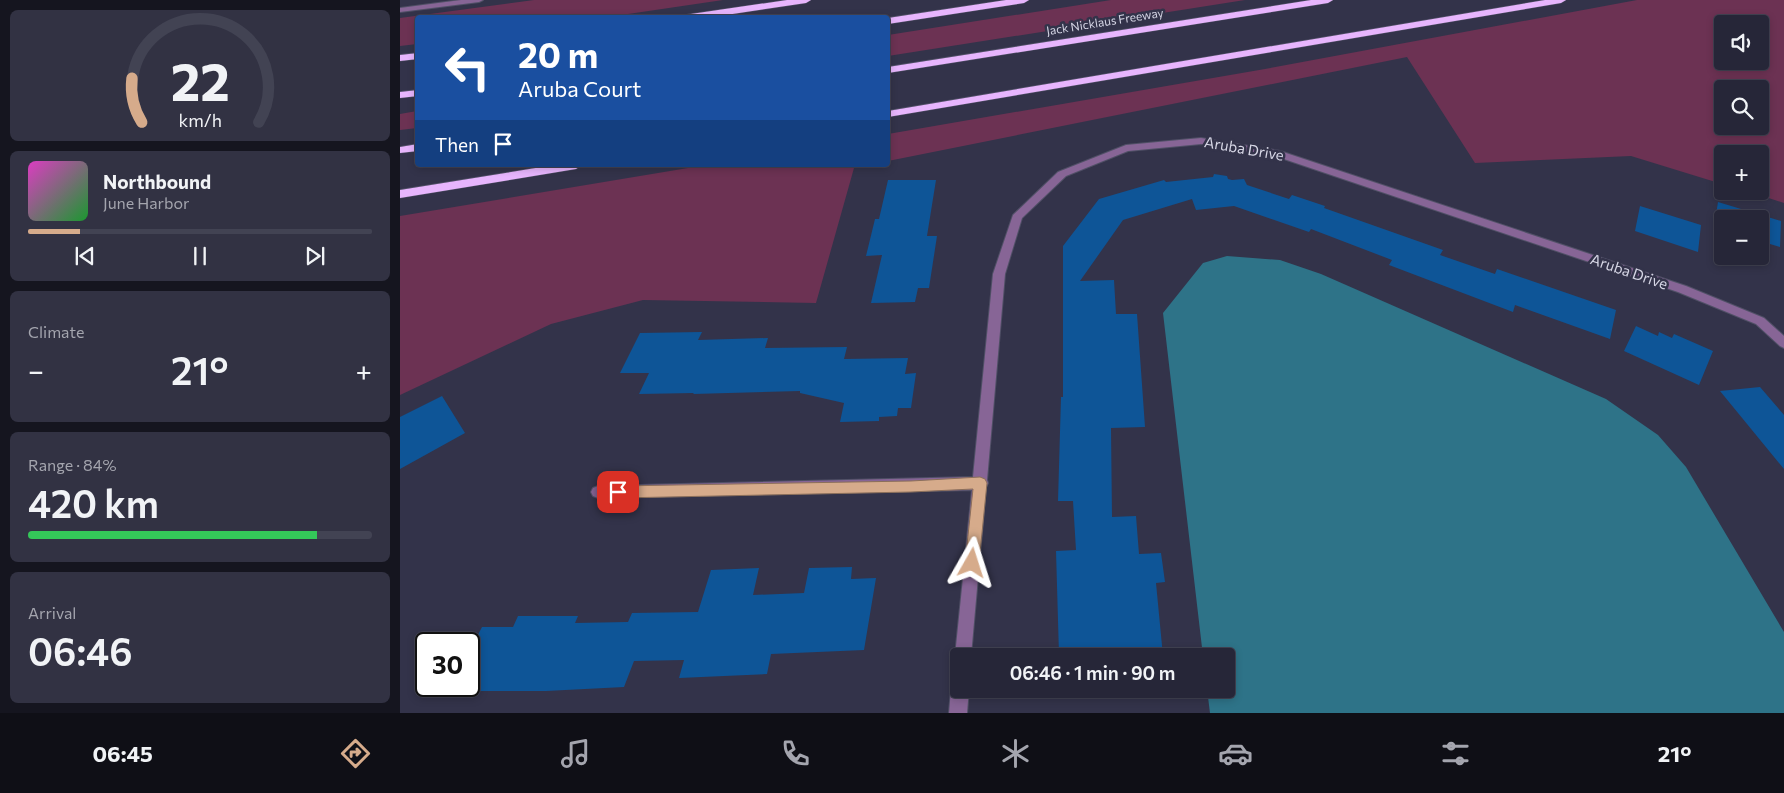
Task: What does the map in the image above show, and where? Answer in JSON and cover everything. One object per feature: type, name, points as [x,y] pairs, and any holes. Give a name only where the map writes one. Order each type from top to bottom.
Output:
[{"type":"highway","points":[[704,15],[806,0]]},
{"type":"highway","points":[[890,21],[1024,0]]},
{"type":"highway","name":"Jack Nicklaus Freeway","points":[[890,70],[1328,0]]},
{"type":"highway","points":[[890,114],[1560,0]]},
{"type":"highway","points":[[400,58],[415,56]]},
{"type":"highway","points":[[400,95],[415,93]]},
{"type":"highway","points":[[400,150],[415,148]]},
{"type":"highway","points":[[400,194],[564,167]]},
{"type":"street","points":[[416,8],[423,0]]},
{"type":"street","points":[[400,10],[480,0]]},
{"type":"street","name":"Aruba Drive","points":[[964,648],[999,274],[1017,217],[1062,174],[1126,148],[1201,141],[1277,153],[1682,289],[1760,321],[1784,343]]},
{"type":"street","points":[[598,492],[980,483]]},
{"type":"street","points":[[958,713],[959,698]]},
{"type":"shaded area","points":[[534,0],[723,0],[621,15],[422,15]]},
{"type":"shaded area","points":[[1111,0],[1245,0],[890,56],[890,35]]},
{"type":"shaded area","points":[[1637,0],[1784,0],[1784,203],[1769,198],[1769,145],[1714,145],[1714,182],[1631,156],[1475,163],[1407,57],[890,161],[890,134],[1265,69]]},
{"type":"shaded area","points":[[415,16],[415,44],[400,46],[400,18]]},
{"type":"shaded area","points":[[415,111],[415,128],[400,130],[400,114]]},
{"type":"shaded area","points":[[694,167],[859,167],[854,168],[816,303],[643,300],[551,324],[400,395],[400,216]]},
{"type":"water","points":[[1227,256],[1280,260],[1321,274],[1606,399],[1658,435],[1686,467],[1784,632],[1784,713],[1210,713],[1208,698],[1235,698],[1235,648],[1202,648],[1163,313],[1203,263]]},
{"type":"building","points":[[1214,174],[1227,176],[1228,179],[1232,180],[1244,179],[1247,185],[1289,199],[1292,195],[1443,250],[1440,255],[1495,274],[1497,269],[1616,310],[1610,339],[1515,305],[1513,312],[1389,265],[1392,260],[1311,229],[1309,232],[1234,206],[1196,210],[1192,199],[1123,220],[1080,281],[1114,280],[1116,314],[1137,314],[1145,427],[1111,428],[1112,517],[1136,516],[1139,554],[1161,553],[1165,582],[1156,583],[1162,648],[1059,648],[1056,551],[1076,550],[1073,501],[1058,501],[1061,397],[1063,397],[1063,246],[1099,199],[1164,180],[1166,182],[1213,177]]},
{"type":"building","points":[[888,180],[936,180],[927,236],[937,236],[929,288],[918,288],[915,302],[871,303],[882,255],[866,256],[875,219],[879,219]]},
{"type":"building","points":[[1718,202],[1745,210],[1717,210]]},
{"type":"building","points":[[1640,206],[1701,225],[1698,252],[1635,231]]},
{"type":"building","points":[[1769,217],[1781,221],[1780,247],[1769,244]]},
{"type":"building","points":[[1636,326],[1658,336],[1659,332],[1672,338],[1674,334],[1713,351],[1699,385],[1624,351]]},
{"type":"building","points":[[702,332],[698,340],[768,338],[765,348],[847,347],[844,359],[908,358],[905,374],[916,373],[911,408],[898,408],[897,416],[879,417],[879,421],[840,422],[844,403],[800,393],[800,391],[639,394],[649,373],[620,373],[640,333]]},
{"type":"building","points":[[1760,387],[1784,415],[1784,469],[1720,391]]},
{"type":"building","points":[[442,396],[465,433],[400,469],[400,417]]},
{"type":"building","points":[[852,567],[851,579],[876,578],[864,650],[771,654],[767,674],[679,678],[684,660],[634,661],[624,687],[546,691],[480,691],[479,632],[482,627],[513,627],[518,616],[578,616],[575,623],[628,622],[632,613],[698,612],[711,570],[759,568],[753,595],[804,593],[809,568]]},
{"type":"route","points":[[618,492],[980,483],[972,563]]}]
